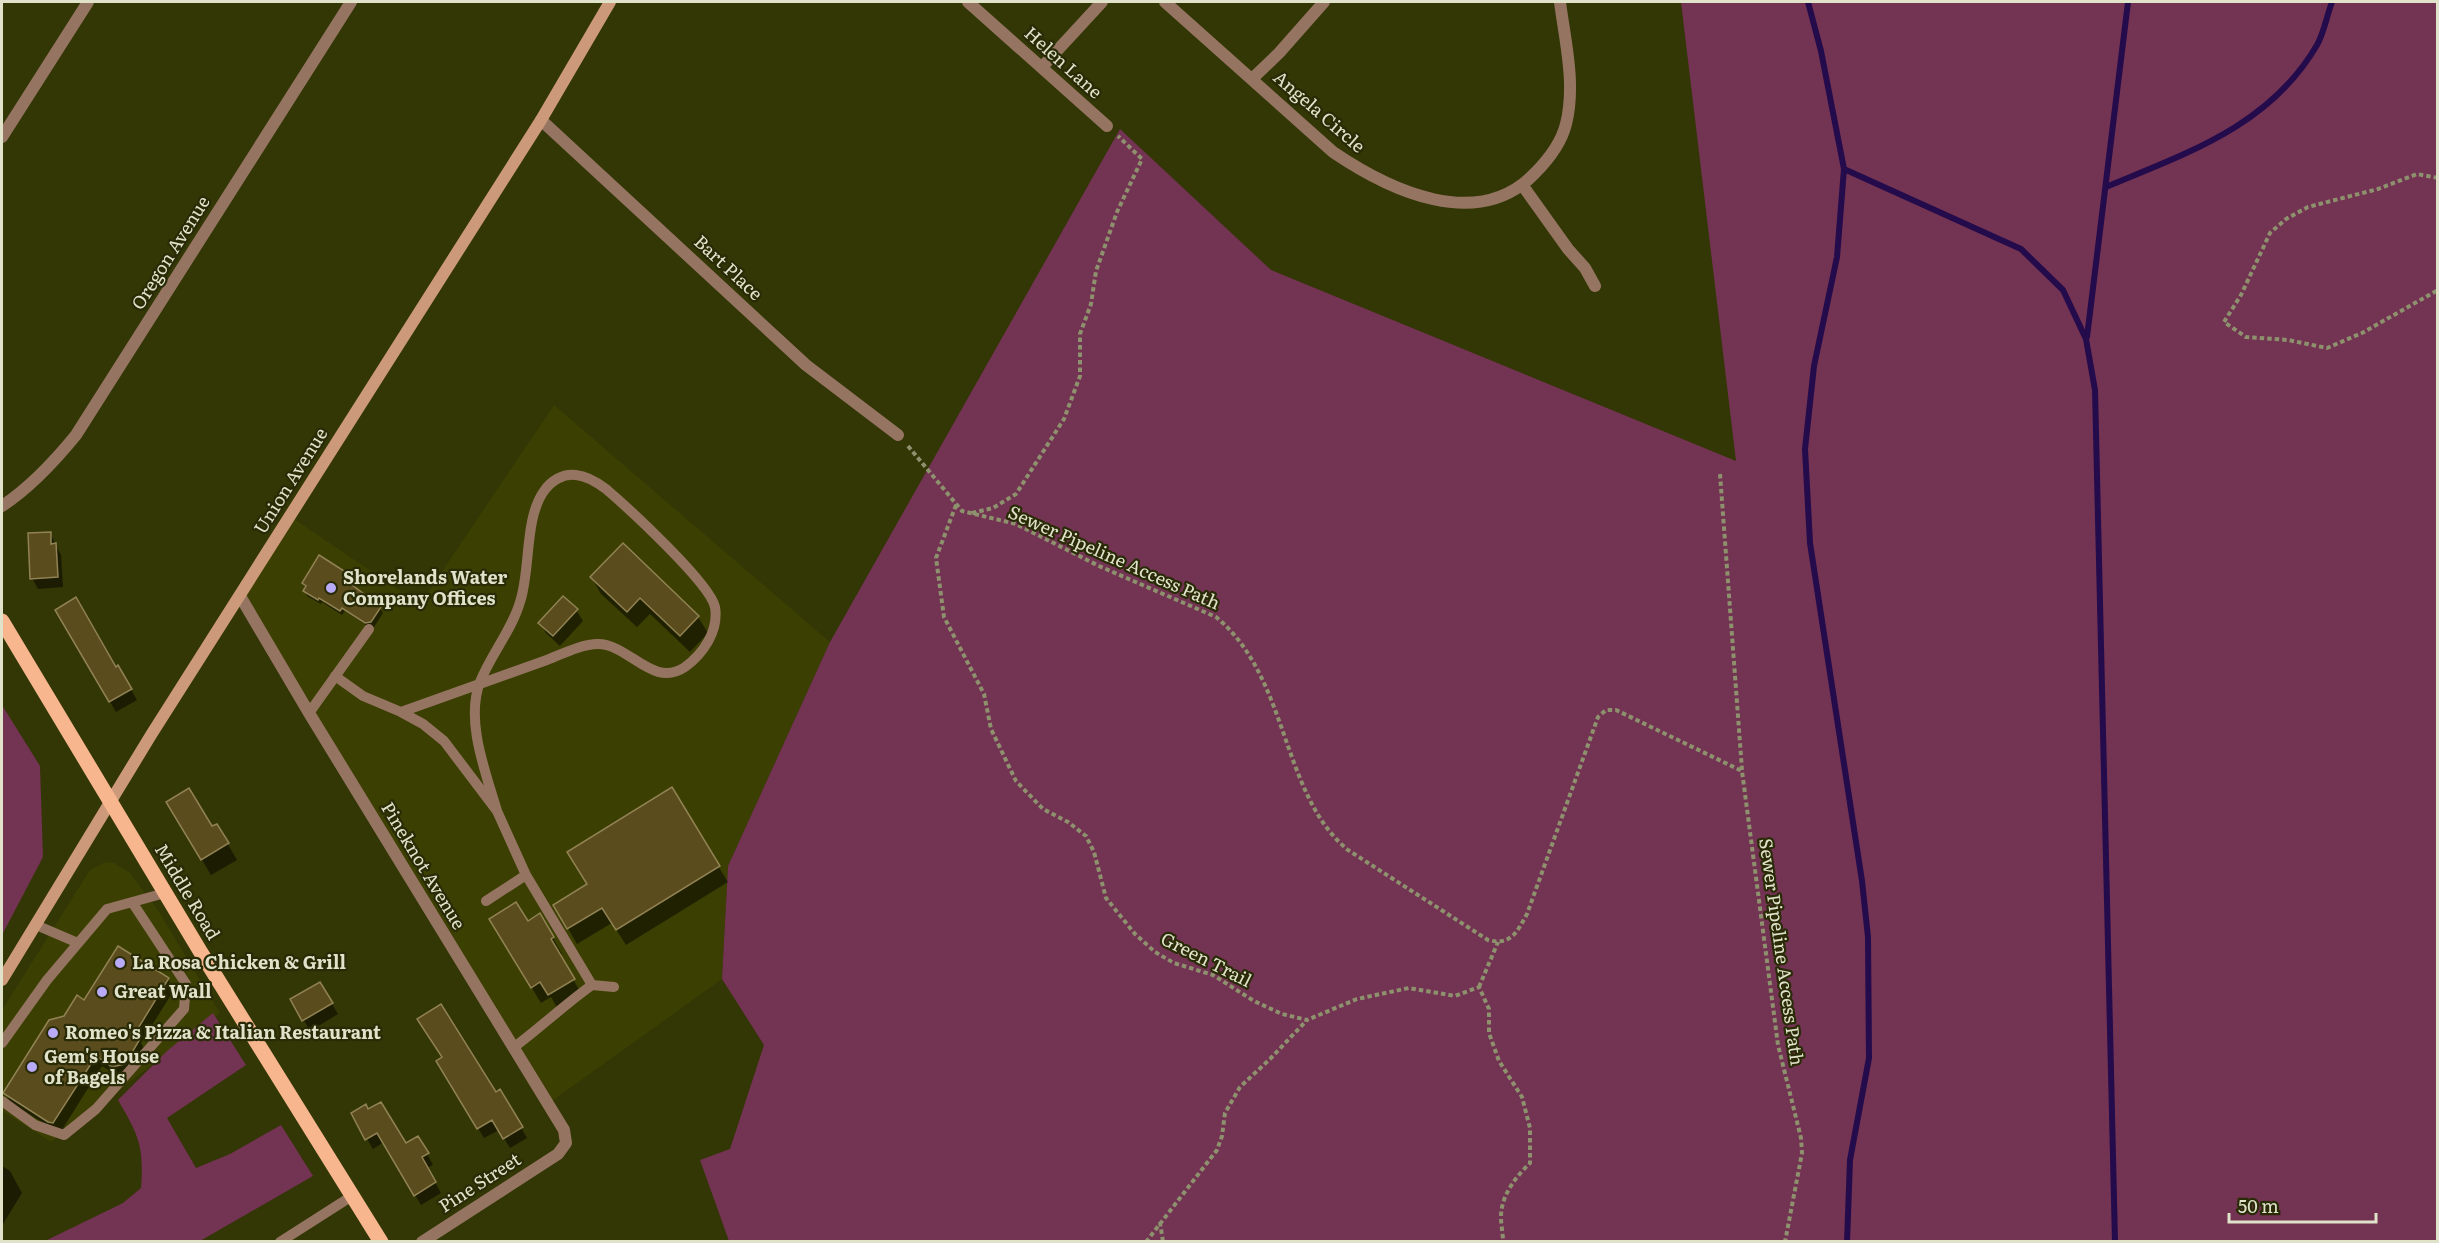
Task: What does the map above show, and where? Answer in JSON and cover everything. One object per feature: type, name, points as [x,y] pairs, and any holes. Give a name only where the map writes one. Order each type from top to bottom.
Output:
[{"type":"main road","name":"Middle Road","points":[[2,621],[165,893],[381,1242]]},
{"type":"street","points":[[2,137],[88,2]]},
{"type":"street","name":"Oregon Avenue","points":[[2,506],[28,487],[54,463],[76,435],[351,2]]},
{"type":"street","name":"Union Avenue","points":[[2,980],[151,735],[541,120],[610,2]]},
{"type":"street","name":"Helen Lane","points":[[968,2],[1107,126]]},
{"type":"street","points":[[1042,67],[1102,2]]},
{"type":"street","name":"Angela Circle","points":[[1165,2],[1253,78],[1333,152],[1360,171],[1426,199],[1454,203],[1480,202],[1523,186],[1551,157],[1566,124],[1570,90],[1560,2]]},
{"type":"street","points":[[1253,78],[1279,53],[1324,2]]},
{"type":"street","name":"Bart Place","points":[[541,120],[806,365],[898,435]]},
{"type":"street","points":[[1523,186],[1585,268],[1595,286]]},
{"type":"street","name":"Pineknot Avenue","points":[[240,596],[564,1130],[566,1143],[558,1154]]},
{"type":"street","name":"Pine Street","points":[[422,1242],[558,1154]]},
{"type":"lane","points":[[401,712],[479,684],[597,644],[623,652],[656,672],[676,672],[696,658],[711,637],[716,610],[710,595],[686,568],[605,489],[586,478],[565,476],[558,478],[545,490],[537,505],[521,601],[479,684],[475,714],[478,744],[497,811],[526,875],[592,985]]},
{"type":"lane","points":[[309,713],[369,629]]},
{"type":"lane","points":[[335,676],[363,696],[423,724],[444,741],[497,811]]},
{"type":"lane","points":[[486,901],[526,875]]},
{"type":"lane","points":[[2,1042],[47,980],[107,909],[165,893]]},
{"type":"lane","points":[[2,1101],[35,1125],[64,1136],[96,1109],[184,1009],[186,984],[132,902]]},
{"type":"lane","points":[[36,925],[78,943]]},
{"type":"lane","points":[[513,1048],[536,1031],[562,1006],[592,985],[614,987]]},
{"type":"lane","points":[[280,1242],[352,1196]]},
{"type":"path","points":[[969,514],[993,508],[1016,494],[1064,419],[1080,376],[1080,334],[1091,304],[1096,271],[1117,212],[1143,159],[1107,126]]},
{"type":"path","points":[[2438,178],[2417,174],[2378,189],[2308,207],[2286,219],[2270,233],[2241,295],[2224,322],[2246,337],[2288,340],[2327,348],[2362,333],[2438,290]]},
{"type":"path","name":"Sewer Pipeline Access Path","points":[[898,435],[926,465],[956,505],[969,514],[1016,524],[1099,566],[1216,617],[1242,642],[1252,659],[1272,699],[1309,799],[1335,839],[1348,850],[1478,933],[1498,942]]},
{"type":"path","name":"Sewer Pipeline Access Path","points":[[1720,474],[1742,771],[1779,1044],[1801,1138],[1802,1153],[1785,1242]]},
{"type":"path","name":"Green Trail","points":[[956,505],[936,558],[945,617],[984,694],[991,729],[1016,781],[1043,809],[1068,822],[1086,836],[1094,852],[1107,898],[1135,934],[1155,952],[1174,963],[1213,975],[1254,1001],[1282,1014],[1307,1020]]},
{"type":"path","points":[[1146,1242],[1217,1150],[1222,1136],[1225,1113],[1240,1087],[1307,1020],[1357,999],[1409,988],[1455,996],[1479,987],[1498,942],[1510,939],[1527,914],[1598,717],[1606,710],[1616,710],[1742,771]]},
{"type":"path","points":[[1479,987],[1489,1009],[1488,1033],[1499,1061],[1522,1097],[1530,1128],[1530,1163],[1514,1180],[1504,1202],[1501,1216],[1503,1242]]},
{"type":"path","points":[[1160,1222],[1163,1242]]},
{"type":"shaded area","points":[[1681,2],[2437,2],[2437,1241],[729,1241],[700,1160],[730,1149],[764,1045],[722,979],[728,866],[830,642],[1120,129],[1271,270],[1736,461]]},
{"type":"shaded area","points":[[554,405],[830,642],[728,866],[722,979],[548,1104],[240,598],[291,517],[420,604]]},
{"type":"shaded area","points":[[2,705],[40,766],[43,857],[2,935]]},
{"type":"shaded area","points":[[105,862],[114,863],[130,873],[161,915],[220,1013],[51,1142],[2,1111],[2,1010],[90,870]]},
{"type":"shaded area","points":[[213,1013],[246,1065],[167,1118],[196,1168],[230,1154],[281,1125],[313,1176],[200,1241],[45,1241],[123,1203],[141,1188],[141,1151],[131,1123],[118,1100],[167,1051]]},
{"type":"building","points":[[51,532],[51,544],[56,543],[58,577],[30,579],[28,533]]},
{"type":"building","points":[[623,543],[699,616],[680,636],[640,598],[627,612],[590,577]]},
{"type":"building","name":"Shorelands Water Company Offices","points":[[319,555],[355,578],[351,584],[381,607],[371,622],[365,623],[342,608],[340,611],[303,591],[306,586],[302,583]]},
{"type":"building","points":[[563,596],[578,609],[553,636],[538,623]]},
{"type":"building","points":[[76,597],[116,667],[118,665],[132,689],[109,702],[55,610]]},
{"type":"building","points":[[672,787],[720,866],[616,930],[602,908],[567,929],[553,905],[587,884],[567,852]]},
{"type":"building","points":[[189,788],[212,826],[217,824],[229,843],[201,860],[166,802]]},
{"type":"building","points":[[516,902],[528,921],[540,913],[554,937],[551,939],[575,979],[548,995],[540,982],[531,988],[489,919]]},
{"type":"building","points":[[118,946],[169,978],[134,1035],[140,1039],[125,1064],[112,1067],[96,1056],[53,1123],[48,1122],[3,1093],[49,1020],[64,1016],[77,995],[84,1000]]},
{"type":"building","points":[[320,982],[333,1003],[302,1021],[290,999]]},
{"type":"building","points":[[441,1004],[496,1092],[500,1089],[523,1127],[503,1139],[492,1120],[477,1129],[436,1061],[442,1057],[417,1019]]},
{"type":"building","points":[[381,1102],[406,1143],[418,1136],[429,1153],[422,1157],[436,1182],[414,1196],[377,1133],[365,1140],[351,1113],[366,1104],[368,1109]]},
{"type":"waterway","points":[[1808,2],[1821,51],[1844,169],[1837,257],[1814,366],[1805,449],[1810,543],[1862,881],[1868,937],[1869,1058],[1850,1160],[1847,1242]]},
{"type":"waterway","points":[[2087,337],[2128,2]]},
{"type":"waterway","points":[[2106,187],[2167,162],[2224,134],[2251,117],[2276,97],[2298,73],[2317,45],[2332,2]]},
{"type":"waterway","points":[[1844,169],[2021,249],[2063,290],[2086,339],[2095,390],[2115,1242]]},
{"type":"place","name":"Shorelands Water Company Offices","points":[[331,588]]},
{"type":"place","name":"La Rosa Chicken & Grill","points":[[120,963]]},
{"type":"place","name":"Great Wall","points":[[102,992]]},
{"type":"place","name":"Romeo's Pizza & Italian Restaurant","points":[[53,1033]]},
{"type":"place","name":"Gem's House of Bagels","points":[[32,1067]]}]
